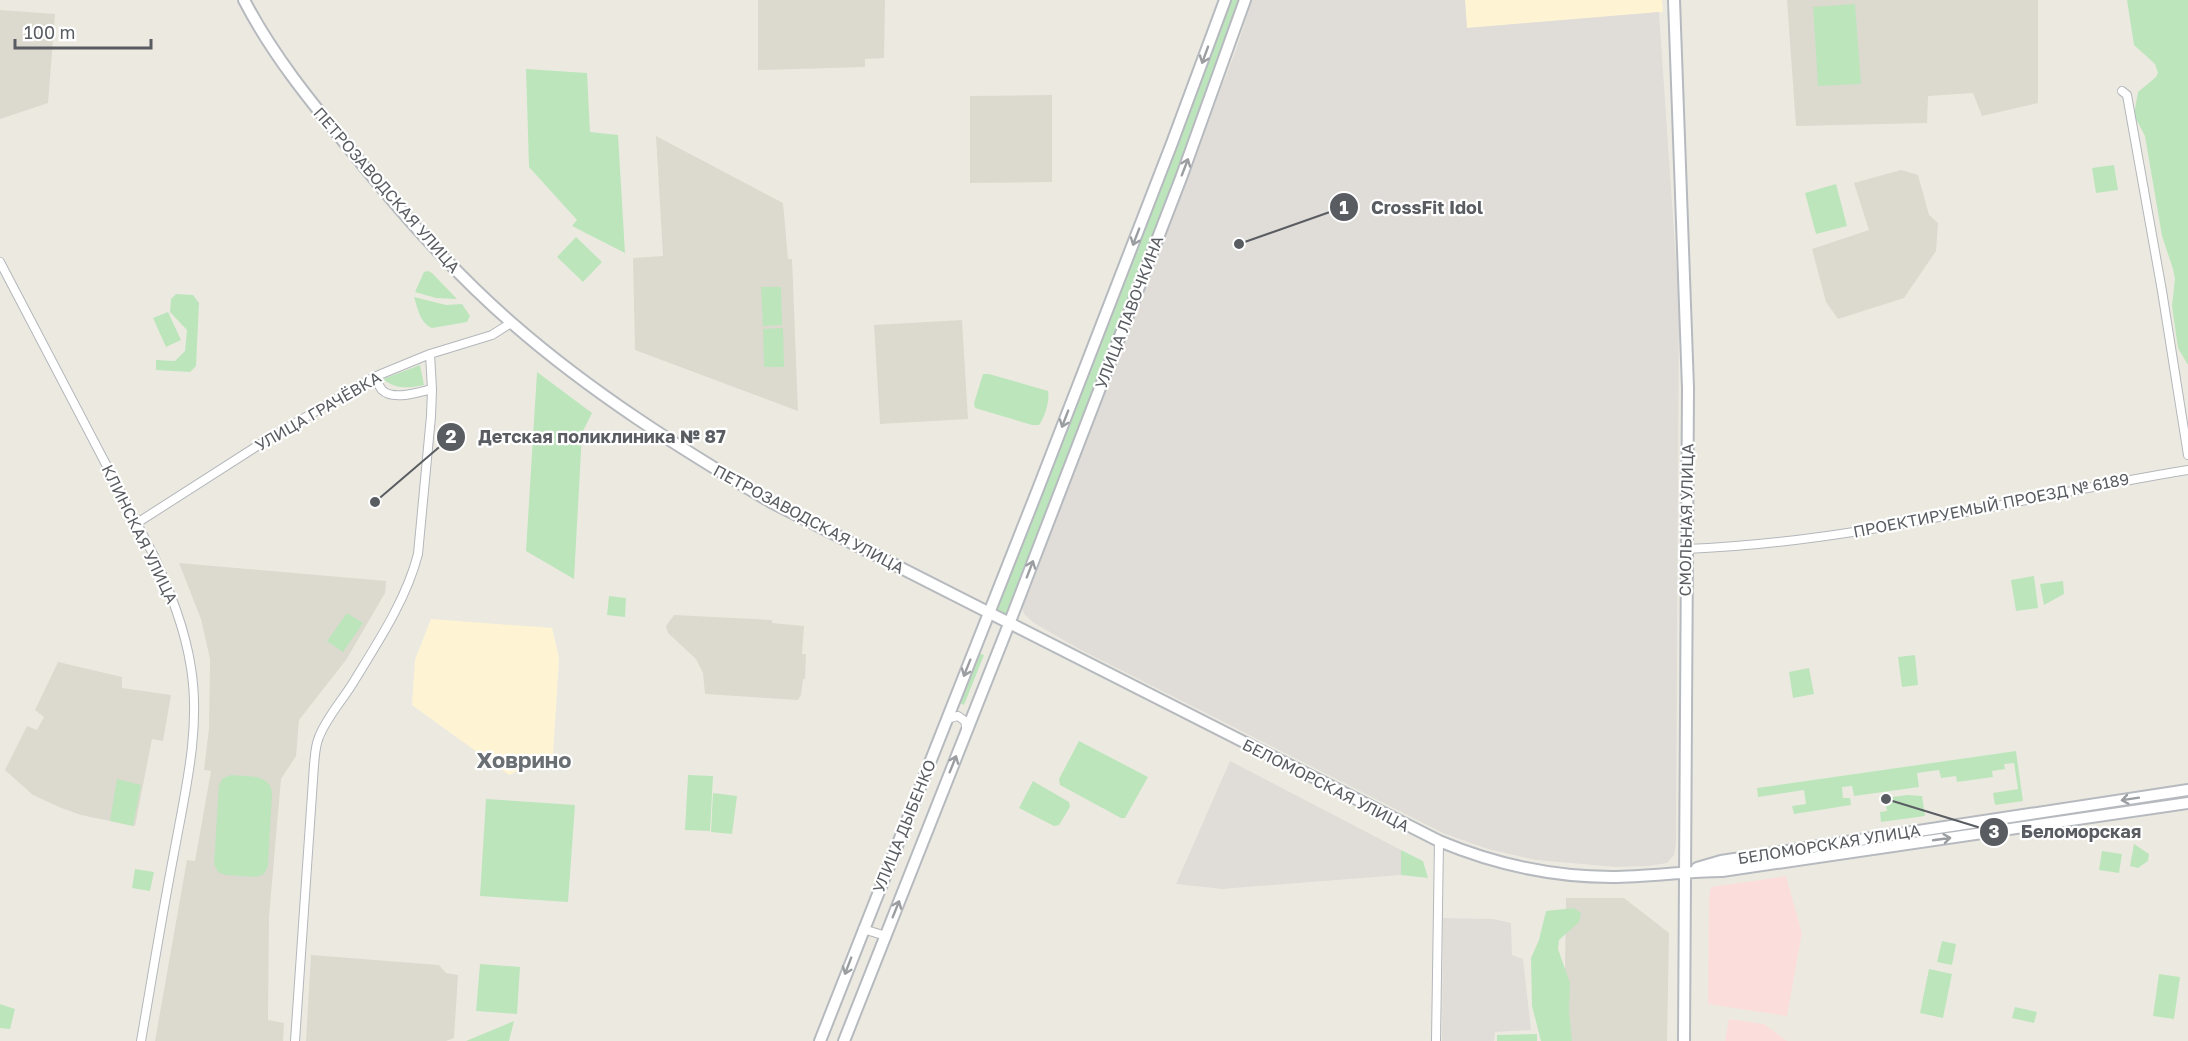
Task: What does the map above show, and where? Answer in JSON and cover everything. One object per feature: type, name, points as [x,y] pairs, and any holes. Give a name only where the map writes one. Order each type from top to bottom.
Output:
[{"type":"main road","name":"ПЕТРОЗАВОДСКАЯ УЛИЦА","points":[[244,0],[262,33],[298,86],[363,165],[430,244],[511,323],[613,402],[687,453],[771,502],[988,613]]},
{"type":"main road","name":"УЛИЦА ЛАВОЧКИНА","points":[[988,613],[1144,215],[1225,0]]},
{"type":"main road","name":"УЛИЦА ЛАВОЧКИНА","points":[[1009,624],[1181,178],[1245,0]]},
{"type":"main road","name":"СМОЛЬНАЯ УЛИЦА","points":[[1674,0],[1687,340],[1684,1041]]},
{"type":"main road","points":[[1221,12],[1226,6],[1233,6],[1238,10],[1239,18]]},
{"type":"main road","name":"БЕЛОМОРСКАЯ УЛИЦА","points":[[988,613],[1439,841],[1464,852],[1512,866],[1574,875],[1615,877],[1722,871],[2185,804]]},
{"type":"main road","name":"УЛИЦА ДЫБЕНКО","points":[[820,1041],[988,613]]},
{"type":"main road","name":"УЛИЦА ДЫБЕНКО","points":[[844,1041],[1009,624]]},
{"type":"main road","name":"БЕЛОМОРСКАЯ УЛИЦА","points":[[1686,872],[1721,861],[2188,790]]},
{"type":"street","points":[[2121,91],[2127,95],[2188,455]]},
{"type":"street","name":"КЛИНСКАЯ УЛИЦА","points":[[0,262],[154,556],[175,604],[186,637],[194,697],[193,728],[187,779],[141,1041]]},
{"type":"street","name":"УЛИЦА ГРАЧЁВКА","points":[[137,523],[265,441],[374,377],[430,354],[492,335],[511,323]]},
{"type":"street","points":[[295,1041],[314,765],[318,740],[324,725],[361,670],[403,595],[418,554],[432,389],[430,354]]},
{"type":"street","points":[[374,377],[382,390],[388,394],[415,393],[432,389]]},
{"type":"street","name":"ПРОЕКТИРУЕМЫЙ ПРОЕЗД № 6189","points":[[1686,549],[1748,545],[1962,514],[2049,494],[2188,470]]},
{"type":"street","points":[[945,723],[950,718],[958,716],[965,721],[966,732]]},
{"type":"street","points":[[1436,1041],[1439,841]]},
{"type":"street","points":[[863,928],[886,936]]},
{"type":"shaded area","points":[[758,0],[885,0],[884,58],[865,59],[865,67],[758,70]]},
{"type":"shaded area","points":[[1252,0],[1465,0],[1467,28],[1659,12],[1679,306],[1676,844],[1674,855],[1667,863],[1616,867],[1536,860],[1488,849],[1445,834],[1079,649],[1034,623],[1024,614],[1022,608],[1024,598],[1237,47]]},
{"type":"shaded area","points":[[1465,0],[1662,0],[1663,12],[1467,28]]},
{"type":"shaded area","points":[[1787,0],[2038,0],[2038,103],[1982,116],[1973,93],[1928,96],[1927,123],[1796,126]]},
{"type":"shaded area","points":[[0,10],[55,14],[48,103],[0,119]]},
{"type":"shaded area","points":[[1052,95],[1052,182],[970,183],[970,96]]},
{"type":"shaded area","points":[[656,136],[783,203],[788,259],[792,259],[798,411],[635,350],[633,258],[663,256]]},
{"type":"shaded area","points":[[1901,170],[1918,175],[1929,215],[1938,223],[1936,251],[1904,298],[1838,319],[1826,302],[1812,249],[1869,230],[1854,183]]},
{"type":"shaded area","points":[[962,320],[968,419],[880,424],[874,325]]},
{"type":"shaded area","points":[[179,563],[386,581],[385,593],[346,660],[299,720],[296,756],[281,779],[269,917],[268,1020],[284,1023],[283,1041],[155,1041],[187,860],[195,861],[211,771],[204,770],[209,728],[210,659],[201,619]]},
{"type":"shaded area","points":[[674,615],[772,620],[772,623],[804,626],[802,654],[806,654],[805,679],[803,679],[798,700],[705,694],[703,673],[696,659],[668,633],[666,626]]},
{"type":"shaded area","points":[[431,619],[552,628],[559,658],[553,754],[509,775],[412,705],[415,660]]},
{"type":"shaded area","points":[[58,662],[122,677],[122,688],[171,695],[163,741],[152,739],[135,826],[81,815],[59,807],[33,795],[5,770],[27,726],[37,730],[44,717],[35,710]]},
{"type":"shaded area","points":[[1230,761],[1401,850],[1401,875],[1222,889],[1176,884]]},
{"type":"shaded area","points":[[1786,876],[1802,933],[1787,1016],[1708,1004],[1711,887]]},
{"type":"shaded area","points":[[1566,898],[1624,898],[1669,933],[1667,1041],[1564,1041]]},
{"type":"shaded area","points":[[1443,918],[1493,919],[1511,923],[1512,955],[1523,959],[1531,1030],[1495,1032],[1494,1041],[1442,1041]]},
{"type":"shaded area","points":[[311,955],[439,965],[446,973],[458,975],[454,1038],[446,1041],[306,1041]]},
{"type":"shaded area","points":[[1729,1019],[1764,1024],[1787,1041],[1725,1041]]},
{"type":"green space","points":[[1225,0],[1245,0],[1009,624],[989,613]]},
{"type":"green space","points":[[2127,0],[2188,0],[2188,365],[2178,348],[2172,306],[2175,279],[2162,236],[2145,136],[2134,115],[2138,92],[2158,73],[2155,64],[2134,45]]},
{"type":"green space","points":[[1855,4],[1861,84],[1818,86],[1813,7]]},
{"type":"green space","points":[[526,69],[587,73],[590,132],[618,135],[625,253],[572,226],[577,220],[529,167]]},
{"type":"green space","points":[[2114,165],[2118,190],[2096,193],[2092,168]]},
{"type":"green space","points":[[1836,184],[1847,226],[1816,234],[1805,193]]},
{"type":"green space","points":[[576,237],[602,262],[583,282],[557,257]]},
{"type":"green space","points":[[428,271],[457,299],[436,298],[415,292],[424,272]]},
{"type":"green space","points":[[761,287],[781,287],[782,325],[763,326]]},
{"type":"green space","points":[[176,294],[193,295],[199,303],[196,366],[190,372],[156,370],[156,360],[175,361],[185,351],[187,330],[170,312],[171,299]]},
{"type":"green space","points":[[414,297],[446,305],[462,304],[470,316],[467,322],[432,328],[422,319]]},
{"type":"green space","points":[[168,312],[181,340],[166,347],[153,318]]},
{"type":"green space","points":[[783,328],[784,367],[764,367],[763,329]]},
{"type":"green space","points":[[420,365],[424,385],[403,387],[393,385],[383,379]]},
{"type":"green space","points":[[537,372],[592,413],[582,433],[574,579],[526,551]]},
{"type":"green space","points":[[983,374],[1048,391],[1046,408],[1039,425],[975,408],[974,403]]},
{"type":"green space","points":[[2034,576],[2038,608],[2016,611],[2011,580]]},
{"type":"green space","points":[[2063,581],[2064,594],[2044,605],[2040,584]]},
{"type":"green space","points":[[609,596],[626,598],[625,617],[607,615]]},
{"type":"green space","points":[[347,613],[363,623],[343,652],[327,641]]},
{"type":"green space","points":[[978,653],[984,655],[964,705],[958,702]]},
{"type":"green space","points":[[1915,655],[1918,685],[1902,687],[1898,657]]},
{"type":"green space","points":[[1809,668],[1814,694],[1793,698],[1789,672]]},
{"type":"green space","points":[[1079,741],[1148,777],[1125,818],[1121,818],[1060,785],[1059,779]]},
{"type":"green space","points":[[2016,751],[2023,801],[1995,805],[1993,793],[2018,789],[2014,763],[2004,764],[2005,769],[1992,771],[1993,777],[1957,782],[1956,776],[1941,778],[1939,770],[1917,773],[1919,787],[1854,796],[1852,786],[1842,787],[1843,798],[1850,798],[1851,805],[1794,814],[1792,806],[1806,804],[1804,790],[1758,797],[1757,788]]},
{"type":"green space","points":[[231,775],[262,779],[267,782],[272,792],[268,866],[264,874],[256,877],[226,875],[218,872],[214,864],[219,785],[223,778]]},
{"type":"green space","points":[[688,775],[713,776],[710,831],[685,830]]},
{"type":"green space","points":[[117,779],[141,785],[133,826],[110,821]]},
{"type":"green space","points":[[1033,781],[1069,802],[1070,807],[1059,825],[1054,826],[1019,808]]},
{"type":"green space","points":[[713,793],[737,796],[732,834],[711,832]]},
{"type":"green space","points":[[1907,795],[1922,796],[1925,816],[1881,822],[1880,812],[1887,811],[1885,798]]},
{"type":"green space","points":[[486,799],[575,805],[568,902],[480,896]]},
{"type":"green space","points":[[2134,844],[2149,854],[2148,861],[2138,868],[2130,866]]},
{"type":"green space","points":[[1401,850],[1423,861],[1428,878],[1401,875]]},
{"type":"green space","points":[[2102,851],[2122,854],[2119,873],[2099,870]]},
{"type":"green space","points":[[135,869],[154,872],[150,891],[132,888]]},
{"type":"green space","points":[[1574,908],[1581,913],[1579,922],[1559,940],[1558,949],[1570,983],[1569,1011],[1572,1041],[1541,1041],[1532,1006],[1531,958],[1539,940],[1546,911]]},
{"type":"green space","points":[[1942,941],[1956,944],[1952,965],[1937,962]]},
{"type":"green space","points":[[480,964],[520,967],[517,1014],[476,1011]]},
{"type":"green space","points":[[1929,969],[1952,974],[1943,1018],[1920,1013]]},
{"type":"green space","points":[[2159,974],[2180,977],[2174,1019],[2153,1016]]},
{"type":"green space","points":[[0,1004],[15,1009],[10,1029],[0,1028]]},
{"type":"green space","points":[[2015,1007],[2037,1012],[2034,1023],[2012,1018]]},
{"type":"green space","points":[[514,1021],[509,1041],[466,1041]]},
{"type":"green space","points":[[1537,1034],[1537,1041],[1497,1041],[1497,1035]]},
{"type":"place","name":"CrossFit Idol","points":[[1239,244]]},
{"type":"place","name":"Детская поликлиника № 87","points":[[375,502]]},
{"type":"place","name":"Беломорская","points":[[1886,799]]},
{"type":"district","name":"Ховрино","points":[[524,759]]}]
